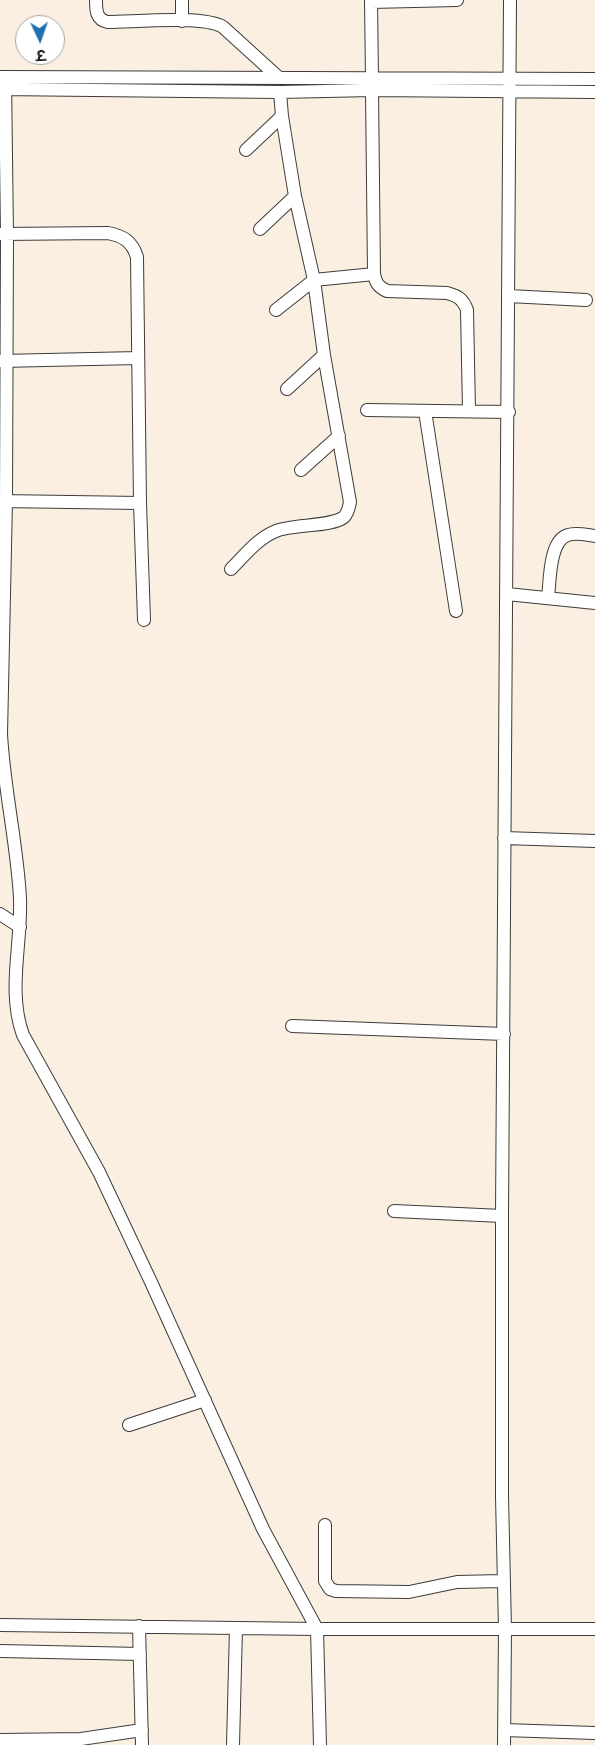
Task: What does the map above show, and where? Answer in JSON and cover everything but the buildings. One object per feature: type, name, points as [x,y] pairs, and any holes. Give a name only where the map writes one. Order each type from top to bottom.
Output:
[{"type":"street","points":[[96,0],[97,14],[103,21],[108,22],[208,21],[217,23],[278,77]]},
{"type":"street","points":[[182,0],[182,21]]},
{"type":"street","points":[[457,0],[371,1],[374,274],[376,283],[387,291],[447,293],[463,301],[467,310],[469,412]]},
{"type":"street","points":[[504,1745],[502,1216],[509,412],[510,0]]},
{"type":"street","points":[[2,83],[278,77],[510,91],[595,92]]},
{"type":"street","points":[[2,83],[280,92],[372,84],[510,78],[595,79]]},
{"type":"street","points":[[2,83],[4,234],[1,734],[18,873],[20,926],[15,993],[18,1021],[23,1034],[99,1172],[263,1529],[317,1629],[320,1745]]},
{"type":"street","points":[[231,569],[260,541],[276,531],[336,521],[344,516],[350,502],[324,355],[314,280],[295,196],[280,92]]},
{"type":"street","points":[[246,150],[282,116]]},
{"type":"street","points":[[260,228],[295,196]]},
{"type":"street","points":[[4,234],[108,233],[125,238],[138,257],[140,503],[144,620]]},
{"type":"street","points":[[276,310],[314,280],[374,274]]},
{"type":"street","points":[[509,296],[586,300]]},
{"type":"street","points":[[288,389],[324,355]]},
{"type":"street","points":[[3,361],[138,358]]},
{"type":"street","points":[[367,410],[509,412]]},
{"type":"street","points":[[425,411],[456,611]]},
{"type":"street","points":[[301,470],[339,436]]},
{"type":"street","points":[[3,502],[140,503]]},
{"type":"street","points":[[548,598],[554,551],[557,542],[563,536],[570,534],[595,536]]},
{"type":"street","points":[[507,594],[595,603]]},
{"type":"street","points":[[504,838],[595,840]]},
{"type":"street","points":[[0,914],[20,926]]},
{"type":"street","points":[[292,1026],[504,1034]]},
{"type":"street","points":[[394,1211],[502,1216]]},
{"type":"street","points":[[129,1425],[205,1400]]},
{"type":"street","points":[[325,1525],[325,1581],[330,1589],[336,1591],[409,1592],[457,1582],[503,1581]]},
{"type":"street","points":[[0,1625],[317,1629],[595,1629]]},
{"type":"street","points":[[139,1626],[142,1745]]},
{"type":"street","points":[[232,1745],[236,1628]]},
{"type":"street","points":[[0,1651],[140,1654]]},
{"type":"street","points":[[0,1740],[81,1740],[142,1730]]},
{"type":"street","points":[[504,1730],[595,1734]]}]
